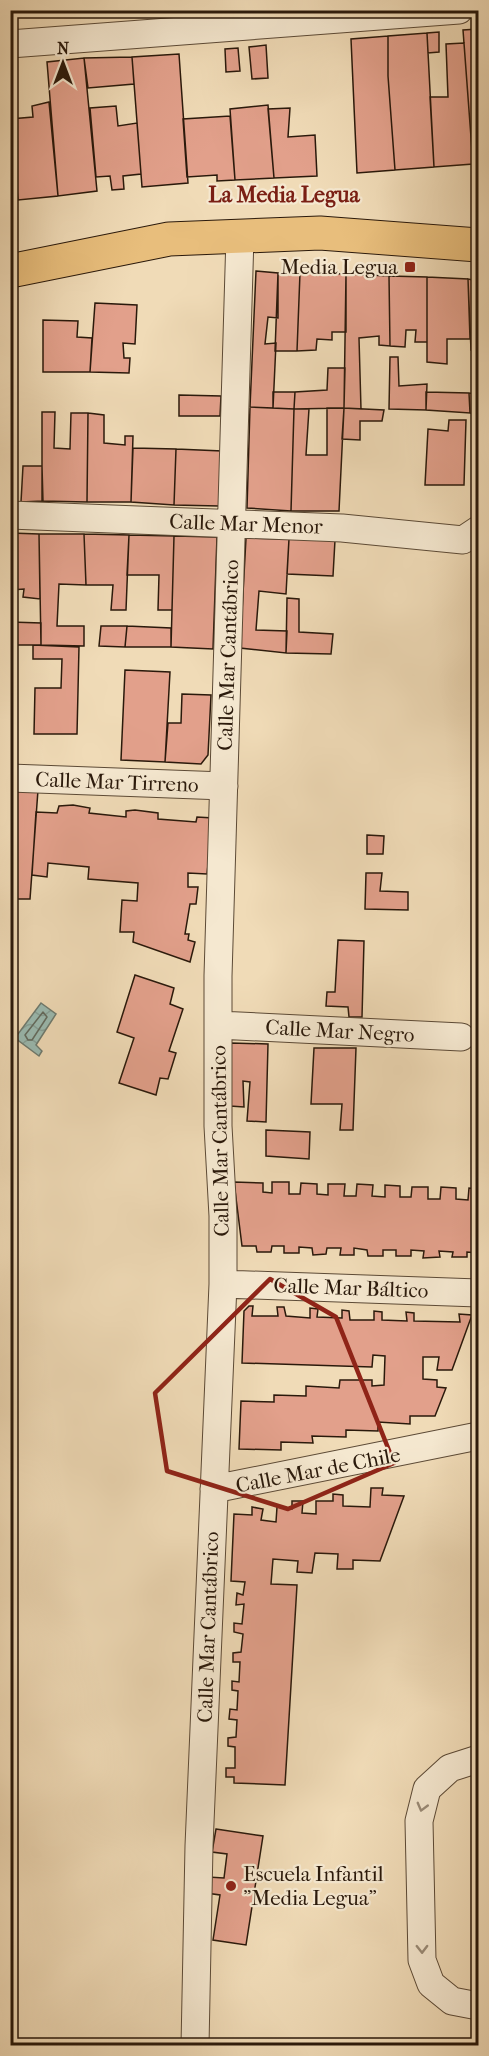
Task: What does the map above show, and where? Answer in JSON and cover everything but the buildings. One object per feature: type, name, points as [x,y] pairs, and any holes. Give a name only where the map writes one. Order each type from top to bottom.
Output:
[{"type":"main road","points":[[10,271],[169,239],[320,233],[478,245]]},
{"type":"street","points":[[10,45],[459,10]]},
{"type":"street","name":"Calle Mar Cantábrico","points":[[195,2046],[199,1846],[223,1284],[218,1025],[240,236]]},
{"type":"street","name":"Calle Mar Menor","points":[[10,515],[342,528],[463,540],[478,530]]},
{"type":"street","name":"Calle Mar Tirreno","points":[[10,778],[224,786]]},
{"type":"street","name":"Calle Mar Negro","points":[[218,1025],[461,1037]]},
{"type":"street","name":"Calle Mar Báltico","points":[[223,1284],[478,1293]]},
{"type":"street","name":"Calle Mar de Chile","points":[[214,1489],[421,1450],[478,1436]]},
{"type":"street","name":"Calle Mar de Chile","points":[[421,1450],[478,1449]]},
{"type":"street","points":[[478,1759],[450,1768],[427,1789],[419,1821],[422,1960],[431,1984],[452,2001],[478,2006]]},
{"type":"highlighted area","points":[[270,1279],[336,1317],[394,1463],[288,1509],[167,1471],[155,1393]]},
{"type":"water","points":[[41,1003],[56,1014],[36,1045],[42,1051],[39,1056],[15,1038]]},
{"type":"place","name":"Media Legua","points":[[410,267]]},
{"type":"place","name":"Escuela Infantil \"Media Legua\"","points":[[231,1886]]},
{"type":"district","name":"La Media Legua","points":[[284,195]]}]
